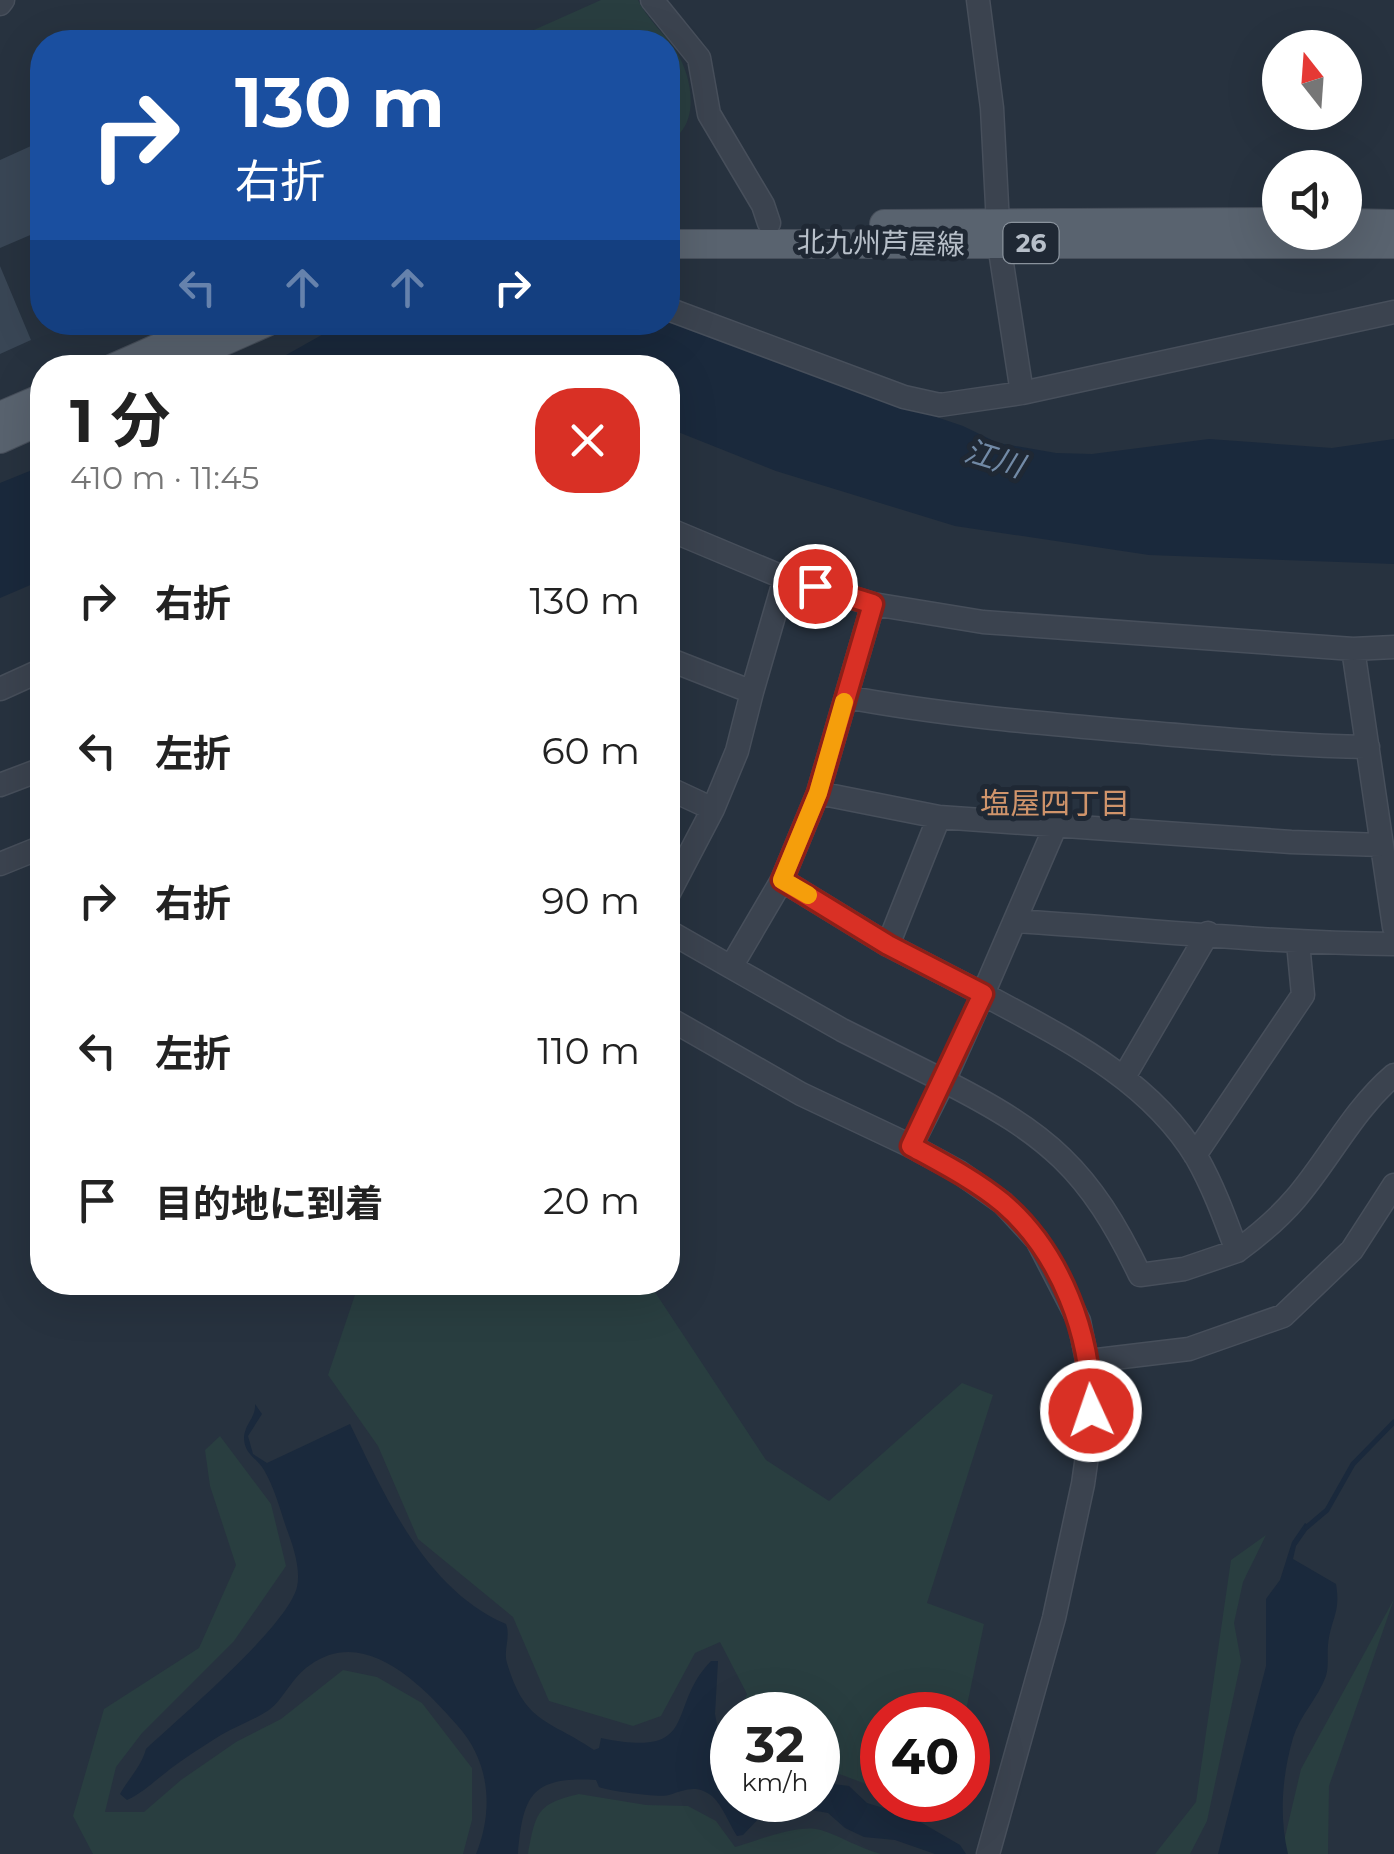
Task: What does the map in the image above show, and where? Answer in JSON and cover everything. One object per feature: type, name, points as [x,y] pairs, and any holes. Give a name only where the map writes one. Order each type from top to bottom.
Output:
[{"type":"main road","name":"北九州芦屋線","points":[[680,225],[770,223],[999,234],[1061,242],[1394,244]]},
{"type":"main road","name":"北九州芦屋線","points":[[680,244],[1262,223]]},
{"type":"main road","points":[[1362,223],[1394,224]]},
{"type":"main road","points":[[142,355],[188,335]]},
{"type":"main road","points":[[193,355],[238,335]]},
{"type":"main road","points":[[0,416],[30,403]]},
{"type":"main road","points":[[0,439],[30,425]]},
{"type":"street","points":[[652,0],[676,30]]},
{"type":"street","points":[[978,0],[992,108],[999,234],[1022,393]]},
{"type":"street","points":[[680,35],[699,58],[708,114],[770,223]]},
{"type":"street","points":[[680,313],[904,397],[940,404],[1022,393],[1394,312]]},
{"type":"street","points":[[680,534],[786,578],[873,604],[983,622],[1354,649],[1394,647]]},
{"type":"street","points":[[680,872],[738,751],[786,578]]},
{"type":"street","points":[[730,966],[782,880],[818,793],[873,604]]},
{"type":"street","points":[[1354,649],[1394,927]]},
{"type":"street","points":[[680,664],[752,692]]},
{"type":"street","points":[[0,689],[30,675]]},
{"type":"street","points":[[846,697],[924,711],[1036,723],[1299,746],[1368,747]]},
{"type":"street","points":[[0,785],[30,774]]},
{"type":"street","points":[[818,793],[939,817],[1382,845]]},
{"type":"street","points":[[680,794],[713,809]]},
{"type":"street","points":[[888,945],[939,817]]},
{"type":"street","points":[[911,1146],[944,1081],[1056,824]]},
{"type":"street","points":[[0,864],[30,852]]},
{"type":"street","points":[[782,880],[888,945],[1079,1046],[1124,1077],[1160,1111],[1195,1155],[1218,1199],[1237,1251]]},
{"type":"street","points":[[1015,921],[1298,943],[1394,944]]},
{"type":"street","points":[[1124,1077],[1208,933]]},
{"type":"street","points":[[680,937],[842,1030],[1028,1128],[1062,1157],[1100,1201],[1116,1224],[1140,1275],[1184,1270],[1237,1251],[1288,1207],[1353,1117],[1394,1075]]},
{"type":"street","points":[[1195,1155],[1303,995],[1298,943]]},
{"type":"street","points":[[680,1025],[801,1094],[959,1172],[1003,1204],[1037,1240],[1078,1322],[1089,1361],[1090,1426],[1082,1484],[1054,1618],[989,1848]]},
{"type":"street","points":[[1089,1361],[1189,1349],[1283,1316],[1352,1250],[1394,1185]]},
{"type":"green space","points":[[601,0],[638,0],[659,30],[534,30]]},
{"type":"green space","points":[[680,58],[690,87],[686,125],[680,134]]},
{"type":"green space","points":[[355,1295],[657,1295],[766,1460],[829,1501],[962,1383],[993,1395],[927,1603],[984,1624],[970,1692],[860,1692],[860,1782],[840,1774],[840,1692],[746,1692],[720,1642],[695,1653],[661,1716],[633,1726],[549,1701],[513,1617],[418,1539],[378,1446],[328,1375]]},
{"type":"green space","points":[[220,1436],[271,1504],[286,1566],[234,1641],[142,1733],[116,1767],[105,1812],[144,1812],[181,1780],[236,1742],[281,1719],[343,1670],[377,1677],[422,1703],[472,1768],[472,1820],[463,1854],[93,1854],[73,1816],[104,1709],[199,1648],[236,1565],[210,1486],[205,1450]]},
{"type":"green space","points":[[1266,1535],[1243,1582],[1234,1623],[1241,1661],[1207,1821],[1190,1854],[1155,1854],[1196,1802],[1231,1560]]},
{"type":"green space","points":[[1394,1599],[1329,1786],[1328,1854],[1281,1854],[1301,1769]]},
{"type":"green space","points":[[579,1794],[646,1805],[688,1806],[710,1818],[710,1822],[717,1822],[735,1847],[812,1828],[881,1854],[528,1854],[540,1812],[554,1802]]},
{"type":"water","name":"江川","points":[[680,322],[797,370],[963,426],[998,443],[1056,453],[1092,454],[1209,439],[1332,448],[1394,439],[1394,564],[1149,555],[955,526],[776,471],[680,433],[680,355],[286,355],[322,335],[680,335]]},
{"type":"water","points":[[30,471],[30,585],[0,598],[0,483]]},
{"type":"water","points":[[255,1404],[262,1414],[248,1436],[253,1454],[267,1463],[350,1424],[394,1511],[431,1565],[478,1609],[506,1624],[506,1658],[514,1683],[530,1709],[594,1750],[599,1748],[601,1738],[633,1743],[668,1735],[677,1725],[697,1679],[711,1661],[718,1661],[716,1692],[710,1692],[710,1795],[690,1789],[664,1796],[646,1795],[604,1789],[596,1780],[557,1782],[544,1786],[528,1804],[518,1854],[476,1854],[485,1820],[486,1786],[468,1739],[410,1678],[372,1656],[351,1652],[331,1654],[310,1665],[269,1710],[206,1744],[127,1800],[120,1794],[146,1749],[254,1647],[274,1625],[297,1587],[296,1557],[276,1498],[264,1470],[245,1444]]},
{"type":"water","points":[[1305,1523],[1310,1526],[1296,1546],[1293,1559],[1336,1584],[1337,1602],[1326,1676],[1296,1730],[1286,1767],[1283,1811],[1288,1854],[1218,1854],[1266,1666],[1266,1599],[1280,1580],[1292,1542]]},
{"type":"water","points":[[840,1785],[849,1786],[860,1796],[860,1822],[920,1822],[960,1845],[966,1854],[935,1854],[895,1840],[864,1837],[838,1822]]},
{"type":"water","points":[[729,1822],[755,1822],[743,1835],[737,1836]]},
{"type":"building","points":[[30,146],[30,235],[0,248],[0,160]]},
{"type":"building","points":[[0,266],[31,340],[0,354]]},
{"type":"waterway","points":[[1307,1527],[1327,1510],[1353,1464],[1394,1422]]},
{"type":"slow traffic","points":[[808,895],[782,880],[818,793],[844,702]]},
{"type":"district","name":"塩屋四丁目","points":[[1055,804]]},
{"type":"route","points":[[815,586],[873,604],[818,793],[782,880],[888,945],[983,994],[911,1146],[959,1172],[1003,1204],[1037,1240],[1078,1322],[1092,1380],[1091,1411]]}]
